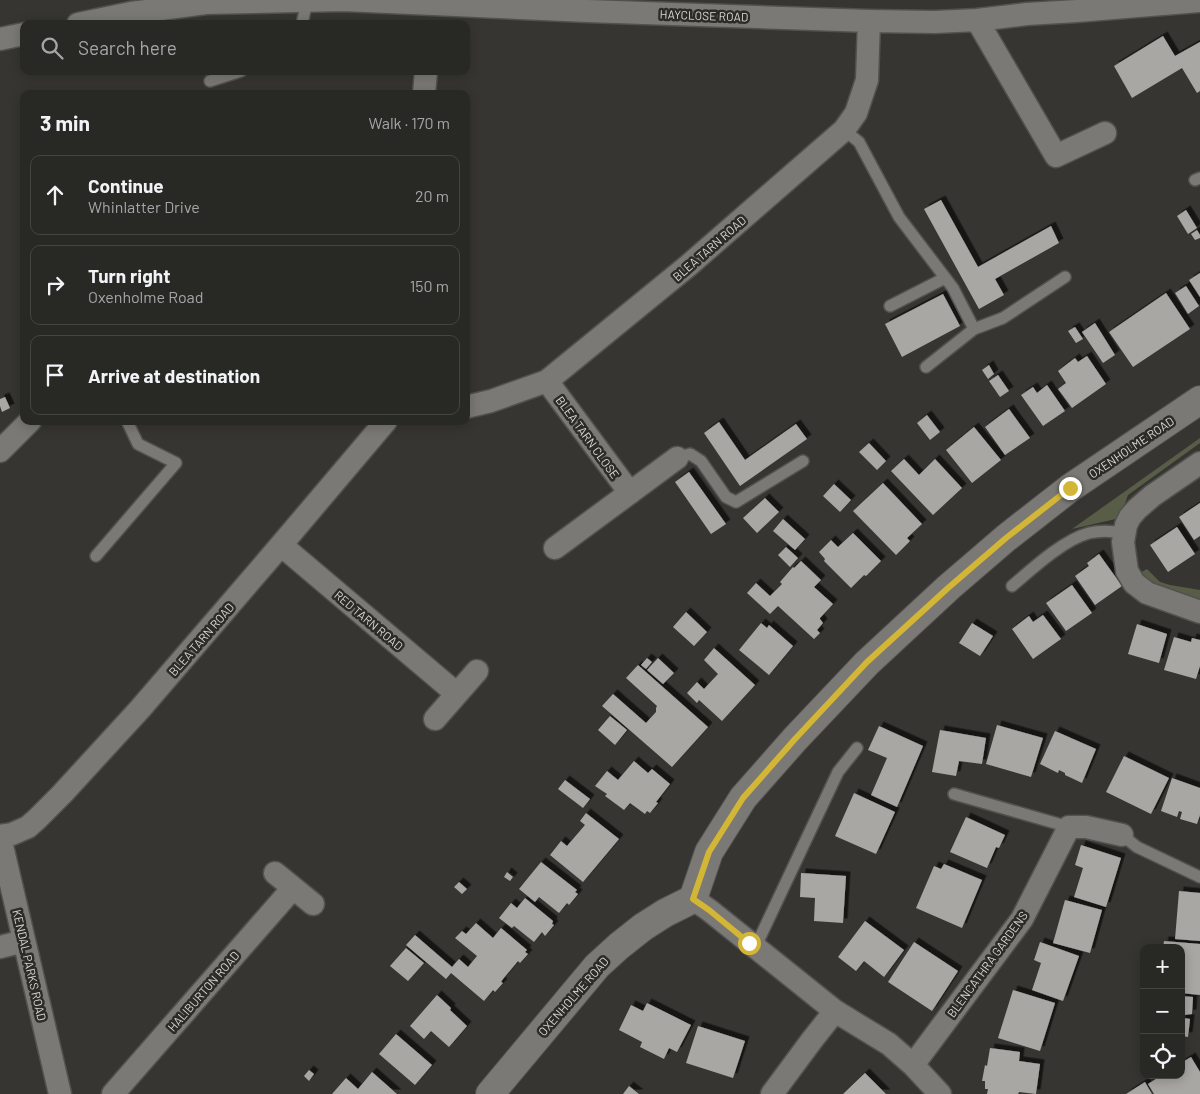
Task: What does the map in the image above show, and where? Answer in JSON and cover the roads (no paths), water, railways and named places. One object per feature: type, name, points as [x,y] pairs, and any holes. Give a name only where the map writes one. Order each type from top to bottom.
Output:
[{"type":"main road","name":"OXENHOLME ROAD","points":[[490,1094],[597,966],[643,927],[693,899],[709,852],[743,798],[867,662],[1006,538],[1070,488],[1200,400]]},
{"type":"street","name":"HAYCLOSE ROAD","points":[[90,20],[127,7],[343,0],[431,14],[587,5],[869,21],[935,22],[977,20],[1027,14],[1077,12],[1200,0]]},
{"type":"street","points":[[977,20],[1056,156],[1105,133]]},
{"type":"street","name":"BLEA TARN ROAD","points":[[470,406],[491,401],[547,380],[690,265],[844,130],[856,113],[867,80],[869,21]]},
{"type":"street","points":[[0,39],[20,35]]},
{"type":"street","points":[[424,90],[426,75]]},
{"type":"street","name":"BLEA TARN CLOSE","points":[[547,380],[630,493]]},
{"type":"street","points":[[0,452],[26,425]]},
{"type":"street","name":"BLEA TARN ROAD","points":[[0,836],[12,834],[28,827],[62,794],[140,709],[383,425]]},
{"type":"street","points":[[555,548],[677,458]]},
{"type":"street","points":[[1200,463],[1152,496],[1130,517],[1123,542],[1127,570],[1134,583],[1147,593],[1200,612]]},
{"type":"street","name":"RED TARN ROAD","points":[[281,545],[457,694]]},
{"type":"street","points":[[435,719],[478,671]]},
{"type":"street","points":[[1069,827],[1086,827],[1122,835]]},
{"type":"street","name":"BLENCATHRA GARDENS","points":[[913,1065],[1022,920],[1069,827]]},
{"type":"street","name":"KENDAL PARKS ROAD","points":[[0,836],[60,1094]]},
{"type":"street","points":[[275,873],[313,904]]},
{"type":"street","name":"HALIBURTON ROAD","points":[[113,1094],[293,888]]},
{"type":"street","points":[[693,899],[835,1011],[888,1044],[913,1065],[940,1094]]},
{"type":"street","points":[[0,947],[24,940]]},
{"type":"street","points":[[772,1094],[835,1011]]},
{"type":"lane","points":[[303,20],[307,1]]},
{"type":"lane","points":[[210,81],[229,75]]},
{"type":"lane","points":[[844,130],[859,142],[899,217],[953,288],[974,328]]},
{"type":"lane","points":[[926,367],[974,328],[1003,318],[1065,276]]},
{"type":"lane","points":[[890,306],[945,278]]},
{"type":"lane","points":[[96,556],[176,463],[138,444],[129,425]]},
{"type":"lane","points":[[677,458],[690,454],[701,461],[726,497],[736,502],[803,461]]},
{"type":"lane","points":[[1012,586],[1044,559],[1088,533],[1102,531],[1124,533]]},
{"type":"lane","points":[[755,948],[838,772],[857,748]]},
{"type":"lane","points":[[954,794],[1069,827]]},
{"type":"lane","points":[[1122,835],[1137,847],[1200,877]]}]
